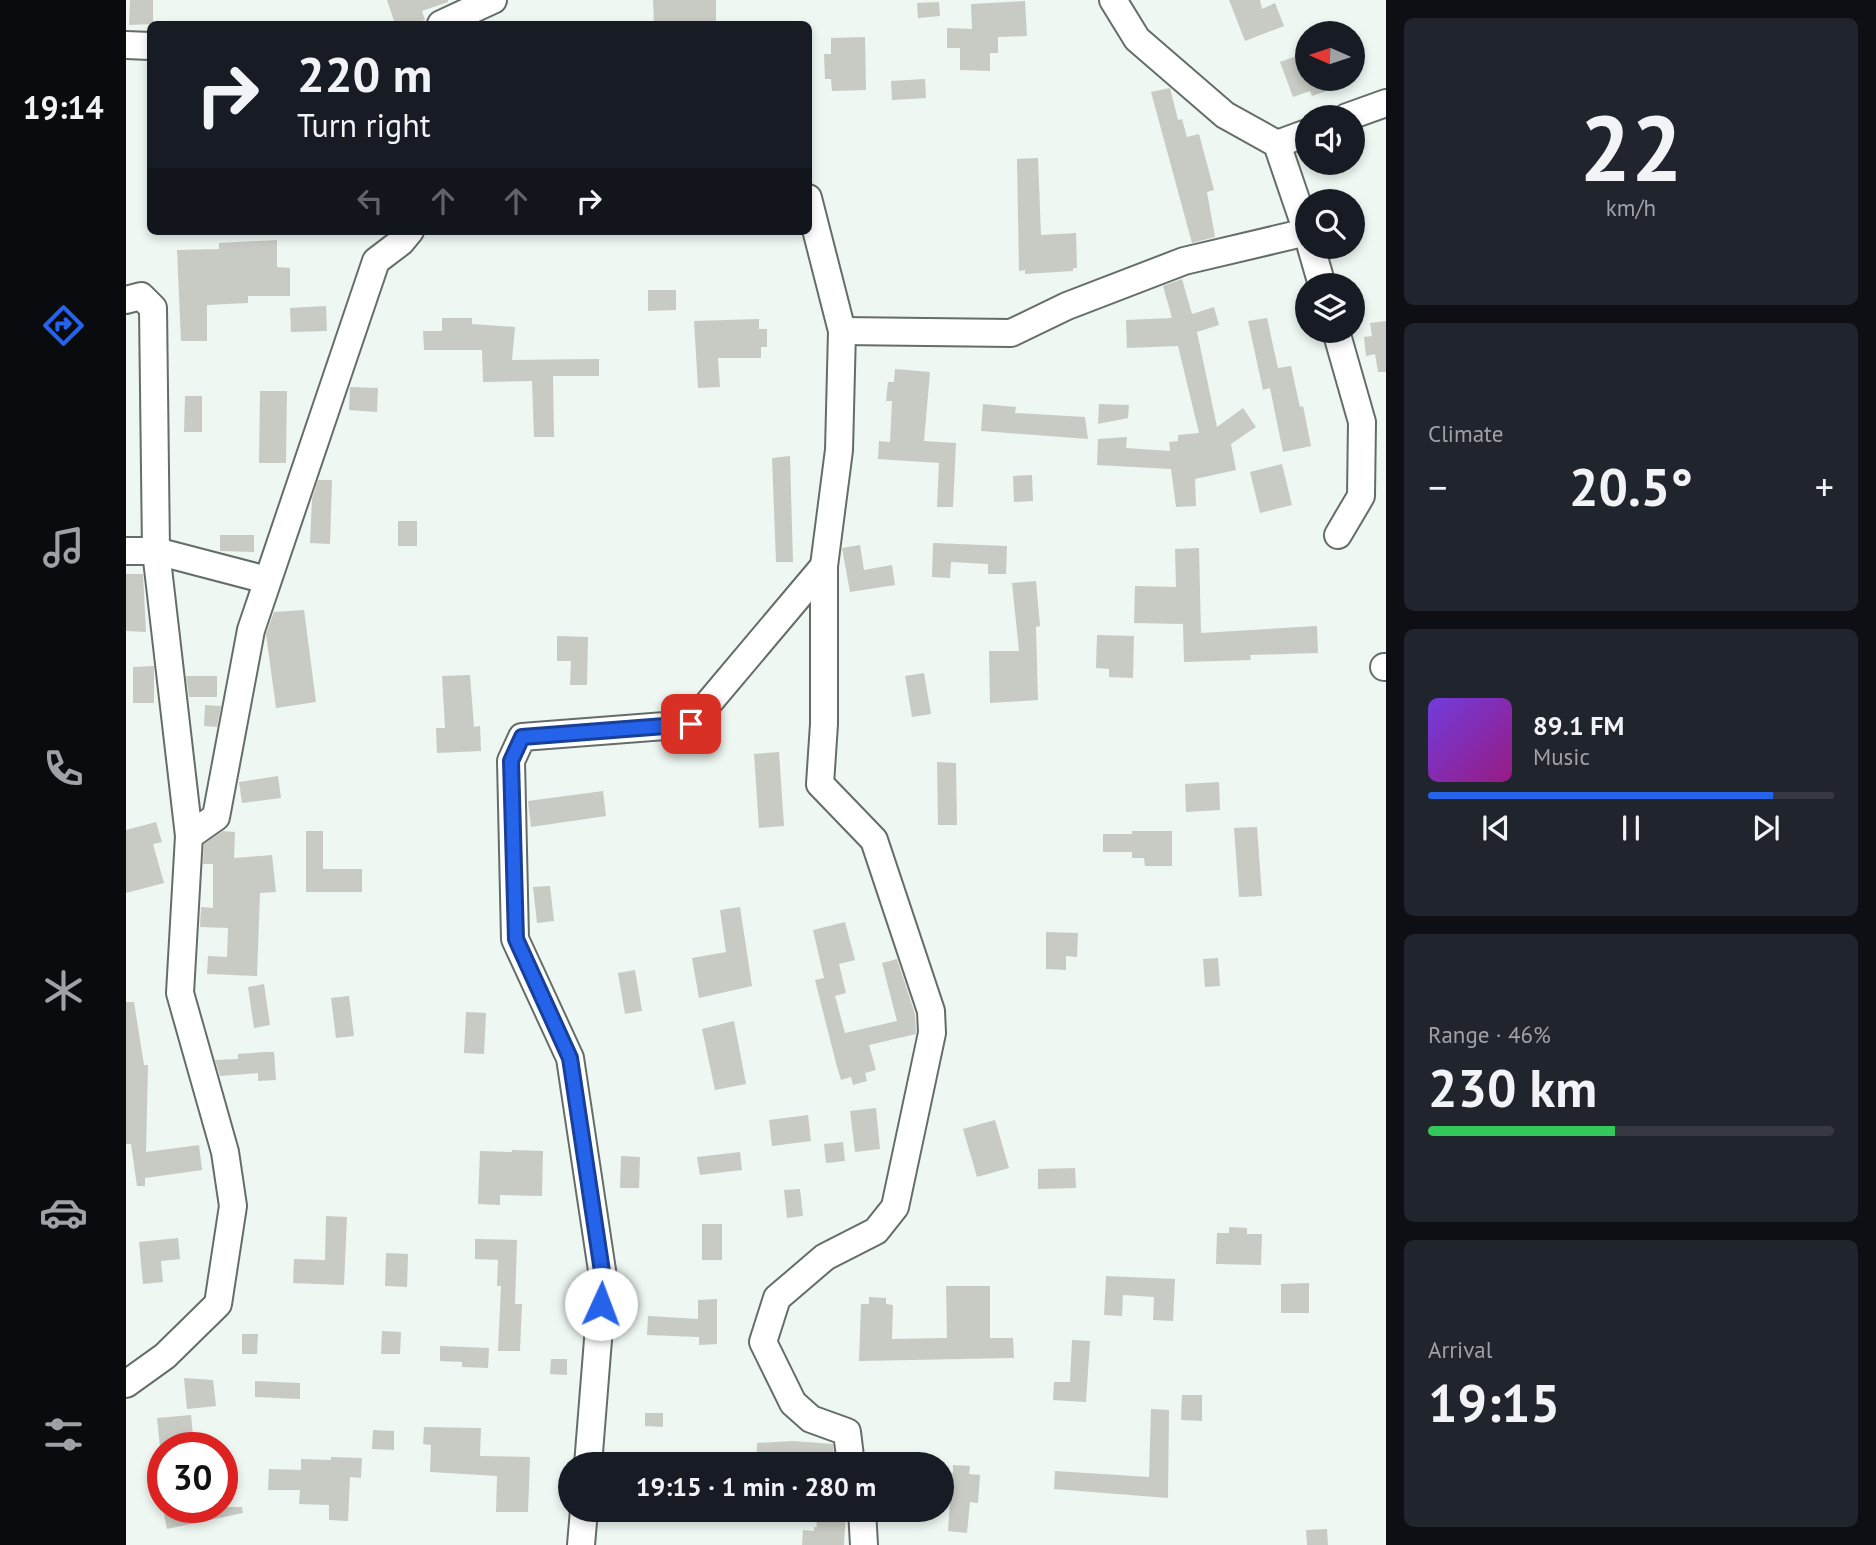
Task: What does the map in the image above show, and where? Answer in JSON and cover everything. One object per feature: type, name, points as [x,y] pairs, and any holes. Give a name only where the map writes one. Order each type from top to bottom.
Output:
[{"type":"street","points":[[448,21],[493,0]]},
{"type":"street","points":[[1113,0],[1137,39],[1225,115],[1277,144],[1295,197]]},
{"type":"street","points":[[126,45],[147,46]]},
{"type":"street","points":[[1365,111],[1386,103]]},
{"type":"street","points":[[1277,144],[1295,137]]},
{"type":"street","points":[[812,214],[842,331],[839,450],[824,566],[824,724],[820,784],[874,840],[931,1011],[932,1033],[895,1207],[876,1231],[825,1257],[777,1298],[762,1342],[793,1403],[811,1419],[847,1433],[849,1452]]},
{"type":"street","points":[[189,836],[216,817],[251,630],[267,580],[376,261],[405,235]]},
{"type":"street","points":[[842,331],[1011,333],[1067,306],[1184,261],[1295,236]]},
{"type":"street","points":[[126,300],[141,296],[153,308],[156,551],[189,836],[180,993],[225,1152],[233,1206],[218,1304],[164,1356],[126,1384]]},
{"type":"street","points":[[1338,535],[1361,496],[1362,422],[1339,343]]},
{"type":"street","points":[[126,551],[156,551],[267,580]]},
{"type":"street","points":[[589,1452],[603,1278],[570,1058],[516,939],[511,761],[522,737],[691,724],[824,566]]},
{"type":"street","points":[[581,1545],[583,1522]]},
{"type":"street","points":[[863,1522],[864,1545]]},
{"type":"building","points":[[130,0],[153,0],[153,21],[147,21],[147,24],[129,25]]},
{"type":"building","points":[[387,0],[448,0],[422,11],[425,20],[394,21]]},
{"type":"building","points":[[653,0],[716,0],[716,21],[654,21]]},
{"type":"building","points":[[1229,0],[1260,0],[1262,9],[1275,3],[1284,26],[1245,41]]},
{"type":"building","points":[[1025,1],[1027,36],[998,37],[998,53],[990,53],[990,71],[960,70],[960,48],[947,48],[947,28],[972,29],[971,4]]},
{"type":"building","points":[[939,2],[940,16],[918,18],[917,3]]},
{"type":"building","points":[[865,37],[866,90],[832,91],[831,79],[825,79],[824,54],[831,54],[831,38]]},
{"type":"building","points":[[1295,56],[1295,91],[1310,91],[1293,97],[1280,62]]},
{"type":"building","points":[[925,79],[926,98],[892,100],[891,81]]},
{"type":"building","points":[[1170,88],[1178,120],[1182,119],[1187,137],[1199,134],[1214,190],[1207,192],[1215,237],[1192,243],[1151,92]]},
{"type":"building","points":[[1310,91],[1327,91],[1312,96]]},
{"type":"building","points":[[1038,158],[1041,235],[1076,233],[1077,268],[1073,268],[1073,271],[1025,274],[1025,270],[1019,271],[1017,159]]},
{"type":"building","points":[[277,240],[277,267],[290,268],[290,296],[248,296],[248,303],[207,305],[207,341],[181,341],[177,250],[219,249],[219,243]]},
{"type":"building","points":[[1182,279],[1192,314],[1214,307],[1219,325],[1197,332],[1217,427],[1243,408],[1256,427],[1231,444],[1236,470],[1195,479],[1196,506],[1176,507],[1171,469],[1097,465],[1098,439],[1127,437],[1126,448],[1170,451],[1169,442],[1178,441],[1178,435],[1199,433],[1178,346],[1127,348],[1126,320],[1172,318],[1163,286]]},
{"type":"building","points":[[648,290],[676,290],[676,310],[648,311]]},
{"type":"building","points":[[326,306],[327,331],[291,332],[290,308]]},
{"type":"building","points":[[442,318],[472,318],[472,324],[515,327],[512,360],[599,359],[599,376],[553,376],[554,437],[534,437],[532,381],[483,382],[482,350],[424,350],[423,331],[442,331]]},
{"type":"building","points":[[1267,318],[1278,368],[1291,366],[1311,446],[1283,452],[1270,388],[1263,390],[1248,321]]},
{"type":"building","points":[[759,319],[759,329],[767,329],[767,347],[761,347],[761,358],[718,358],[720,387],[698,388],[694,321]]},
{"type":"building","points":[[1386,321],[1386,372],[1378,372],[1375,354],[1366,356],[1365,337],[1372,336],[1370,323]]},
{"type":"building","points":[[895,369],[930,372],[924,441],[956,443],[953,507],[937,507],[939,463],[878,459],[879,441],[890,442],[892,401],[886,401],[888,382],[894,382]]},
{"type":"building","points":[[350,387],[378,388],[377,412],[349,410]]},
{"type":"building","points":[[260,391],[287,391],[286,463],[259,463]]},
{"type":"building","points":[[185,396],[202,396],[202,432],[184,432]]},
{"type":"building","points":[[983,404],[1016,407],[1015,413],[1085,417],[1088,439],[981,431]]},
{"type":"building","points":[[1099,404],[1129,405],[1128,418],[1098,424]]},
{"type":"building","points":[[790,456],[793,562],[776,562],[772,458]]},
{"type":"building","points":[[1282,464],[1292,505],[1260,513],[1250,472]]},
{"type":"building","points":[[1032,475],[1033,501],[1014,502],[1013,476]]},
{"type":"building","points":[[318,480],[332,480],[330,544],[310,543],[312,499]]},
{"type":"building","points":[[398,521],[417,521],[417,546],[398,546]]},
{"type":"building","points":[[220,535],[254,535],[254,552],[220,551]]},
{"type":"building","points":[[933,543],[1007,546],[1006,574],[988,574],[988,564],[951,562],[950,578],[932,577]]},
{"type":"building","points":[[860,545],[864,570],[892,565],[895,585],[850,592],[842,548]]},
{"type":"building","points":[[1199,548],[1201,633],[1317,626],[1318,653],[1250,655],[1251,660],[1184,662],[1183,624],[1134,623],[1135,586],[1176,587],[1175,549]]},
{"type":"building","points":[[126,574],[143,574],[146,632],[126,631]]},
{"type":"building","points":[[1036,581],[1040,626],[1036,627],[1038,700],[990,703],[989,651],[1019,651],[1012,583]]},
{"type":"building","points":[[304,610],[316,702],[276,708],[266,634],[274,612]]},
{"type":"building","points":[[1097,635],[1134,636],[1133,678],[1109,677],[1109,669],[1096,668]]},
{"type":"building","points":[[557,636],[588,637],[587,685],[570,685],[571,661],[557,661]]},
{"type":"building","points":[[154,666],[154,703],[133,703],[133,667]]},
{"type":"building","points":[[924,673],[931,714],[912,717],[905,676]]},
{"type":"building","points":[[470,675],[474,727],[480,726],[481,751],[437,753],[436,728],[445,728],[442,676]]},
{"type":"building","points":[[186,676],[217,676],[217,697],[189,697]]},
{"type":"building","points":[[205,705],[221,706],[217,727],[204,726]]},
{"type":"building","points":[[779,752],[784,826],[759,828],[754,754]]},
{"type":"building","points":[[937,762],[956,763],[957,825],[938,825]]},
{"type":"building","points":[[278,776],[281,798],[242,803],[239,782]]},
{"type":"building","points":[[1219,782],[1220,810],[1186,812],[1185,784]]},
{"type":"building","points":[[603,791],[606,816],[531,827],[528,801]]},
{"type":"building","points":[[156,822],[162,842],[153,844],[164,883],[126,893],[126,830]]},
{"type":"building","points":[[1257,827],[1262,896],[1239,897],[1234,828]]},
{"type":"building","points":[[223,831],[235,832],[234,858],[272,855],[276,892],[260,893],[257,976],[207,974],[208,956],[227,957],[228,928],[200,927],[201,907],[213,908],[213,864],[203,864],[204,844]]},
{"type":"building","points":[[306,831],[323,831],[323,869],[362,869],[362,892],[306,892]]},
{"type":"building","points":[[1132,831],[1172,831],[1172,866],[1145,866],[1144,858],[1132,858],[1132,852],[1103,852],[1103,834],[1132,834]]},
{"type":"building","points":[[550,886],[554,921],[537,923],[533,887]]},
{"type":"building","points":[[740,907],[752,986],[699,998],[692,958],[726,952],[720,910]]},
{"type":"building","points":[[845,922],[855,960],[839,964],[846,993],[835,996],[845,1033],[897,1021],[882,963],[897,959],[915,1014],[916,1034],[869,1045],[876,1070],[865,1073],[867,1081],[853,1085],[851,1077],[841,1080],[815,980],[824,978],[813,930]]},
{"type":"building","points":[[1046,932],[1078,933],[1077,957],[1066,956],[1066,970],[1046,969]]},
{"type":"building","points":[[1218,958],[1220,986],[1205,987],[1203,959]]},
{"type":"building","points":[[635,970],[642,1011],[625,1014],[618,973]]},
{"type":"building","points":[[264,984],[270,1025],[254,1028],[248,987]]},
{"type":"building","points":[[349,996],[354,1036],[336,1038],[331,998]]},
{"type":"building","points":[[126,1002],[134,1002],[144,1065],[148,1065],[146,1152],[199,1145],[202,1170],[145,1178],[145,1186],[137,1186],[131,1144],[126,1144]]},
{"type":"building","points":[[466,1012],[486,1013],[484,1054],[464,1053]]},
{"type":"building","points":[[734,1021],[746,1084],[715,1090],[702,1029]]},
{"type":"building","points":[[274,1052],[276,1080],[258,1081],[258,1073],[220,1076],[215,1060],[238,1059],[238,1054]]},
{"type":"building","points":[[876,1108],[880,1149],[855,1152],[850,1111]]},
{"type":"building","points":[[808,1115],[811,1141],[772,1146],[769,1120]]},
{"type":"building","points":[[995,1120],[1009,1168],[977,1177],[963,1129]]},
{"type":"building","points":[[843,1142],[845,1161],[826,1163],[824,1144]]},
{"type":"building","points":[[480,1151],[543,1151],[542,1196],[500,1195],[500,1205],[478,1204]]},
{"type":"building","points":[[740,1152],[742,1170],[700,1175],[697,1157]]},
{"type":"building","points":[[621,1156],[640,1157],[639,1188],[620,1188]]},
{"type":"building","points":[[1075,1168],[1076,1188],[1038,1189],[1038,1169]]},
{"type":"building","points":[[800,1189],[803,1216],[787,1218],[784,1190]]},
{"type":"building","points":[[326,1216],[347,1217],[344,1285],[293,1283],[294,1259],[325,1260]]},
{"type":"building","points":[[702,1224],[722,1224],[722,1260],[702,1260]]},
{"type":"building","points":[[1229,1227],[1247,1228],[1247,1234],[1262,1234],[1261,1265],[1216,1264],[1217,1233],[1229,1233]]},
{"type":"building","points":[[178,1238],[180,1259],[161,1261],[163,1282],[143,1284],[139,1242]]},
{"type":"building","points":[[475,1239],[517,1240],[515,1304],[522,1304],[520,1351],[498,1351],[501,1286],[497,1286],[498,1260],[475,1259]]},
{"type":"building","points":[[386,1253],[408,1254],[407,1287],[385,1286]]},
{"type":"building","points":[[1106,1276],[1175,1279],[1173,1321],[1153,1320],[1154,1297],[1123,1295],[1122,1316],[1104,1315]]},
{"type":"building","points":[[1309,1283],[1309,1313],[1281,1313],[1281,1284]]},
{"type":"building","points":[[946,1286],[990,1286],[990,1338],[1013,1338],[1014,1358],[859,1361],[861,1304],[869,1304],[869,1297],[886,1298],[886,1304],[893,1305],[892,1339],[947,1338]]},
{"type":"building","points":[[717,1299],[717,1344],[699,1345],[699,1337],[647,1335],[648,1316],[698,1319],[698,1300]]},
{"type":"building","points":[[382,1331],[401,1332],[400,1354],[381,1354]]},
{"type":"building","points":[[242,1334],[258,1334],[257,1354],[242,1354]]},
{"type":"building","points":[[1072,1340],[1090,1341],[1086,1402],[1053,1400],[1054,1382],[1070,1382]]},
{"type":"building","points":[[440,1346],[489,1348],[488,1368],[462,1367],[462,1362],[440,1361]]},
{"type":"building","points":[[551,1359],[567,1359],[567,1375],[550,1374]]},
{"type":"building","points":[[184,1378],[213,1380],[216,1406],[187,1409]]},
{"type":"building","points":[[255,1381],[300,1383],[300,1399],[255,1397]]},
{"type":"building","points":[[1182,1395],[1202,1395],[1202,1421],[1181,1420]]},
{"type":"building","points":[[1151,1409],[1169,1410],[1168,1498],[1054,1489],[1055,1471],[1149,1477]]},
{"type":"building","points":[[645,1413],[663,1413],[663,1427],[645,1426]]},
{"type":"building","points":[[191,1415],[193,1432],[158,1432],[157,1418]]},
{"type":"building","points":[[424,1427],[481,1428],[480,1456],[530,1457],[528,1512],[496,1512],[497,1476],[430,1472],[431,1445],[423,1444]]},
{"type":"building","points":[[373,1430],[394,1431],[394,1450],[372,1449]]},
{"type":"building","points":[[793,1441],[833,1444],[833,1452],[757,1452],[757,1443]]},
{"type":"building","points":[[331,1457],[362,1458],[361,1478],[350,1477],[348,1521],[329,1520],[329,1505],[299,1504],[300,1490],[268,1490],[269,1469],[301,1470],[301,1459],[331,1460]]},
{"type":"building","points":[[954,1465],[970,1466],[969,1474],[980,1475],[978,1503],[970,1502],[967,1533],[948,1531],[949,1522],[954,1522]]},
{"type":"building","points":[[816,1522],[845,1522],[844,1545],[802,1545],[803,1530],[814,1531],[814,1527],[817,1527]]},
{"type":"building","points":[[166,1523],[196,1523],[167,1529]]},
{"type":"building","points":[[1327,1529],[1328,1545],[1307,1545],[1306,1530]]},
{"type":"route","points":[[601,1304],[603,1278],[570,1058],[516,939],[511,761],[522,737],[691,724]]}]
